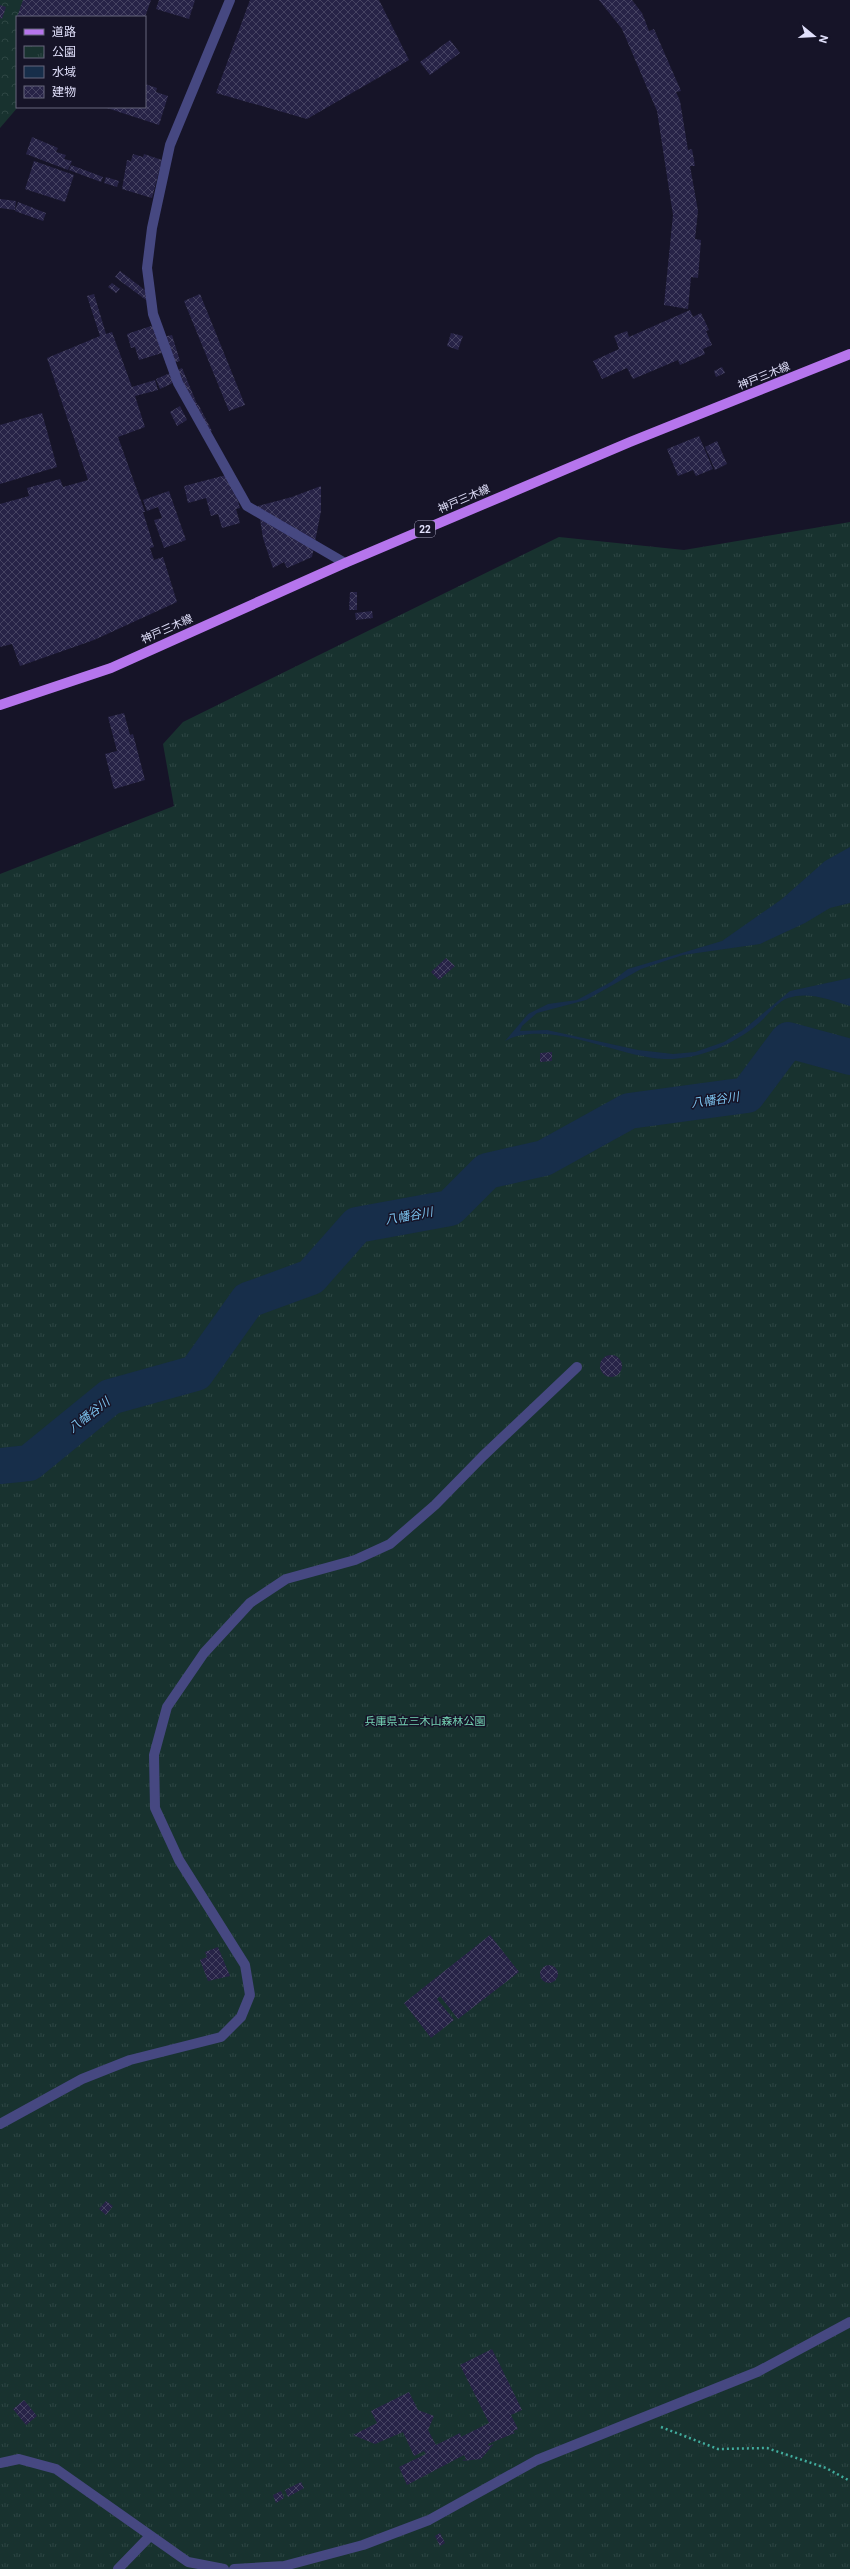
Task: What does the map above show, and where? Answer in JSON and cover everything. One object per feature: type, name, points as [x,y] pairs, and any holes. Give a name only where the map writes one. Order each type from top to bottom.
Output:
[{"type":"main road","name":"神戸三木線","points":[[0,705],[111,668],[345,563],[630,442],[850,354]]},
{"type":"street","points":[[230,0],[170,145],[152,228],[147,268],[153,314],[178,383],[247,506],[345,563]]},
{"type":"street","points":[[0,2124],[82,2079],[130,2060],[221,2037],[241,2017],[250,1995],[245,1965],[179,1860],[155,1808],[154,1755],[167,1707],[204,1653],[250,1602],[286,1579],[355,1560],[390,1544],[435,1505],[483,1456],[577,1367]]},
{"type":"street","points":[[234,2569],[284,2566],[370,2542],[429,2520],[537,2460],[648,2414],[757,2372],[850,2322]]},
{"type":"street","points":[[0,2463],[19,2459],[56,2469],[188,2562],[224,2569]]},
{"type":"street","points":[[118,2569],[150,2536]]},
{"type":"path","points":[[648,2414],[657,2425],[718,2449],[767,2448],[826,2468],[850,2481]]},
{"type":"green space","points":[[0,0],[122,0],[16,16],[17,108],[0,128]]},
{"type":"green space","name":"兵庫県立三木山森林公園","points":[[850,522],[850,2569],[0,2569],[0,874],[174,806],[163,744],[183,722],[559,537],[684,550]]},
{"type":"water","points":[[850,847],[850,903],[830,908],[805,923],[760,944],[683,955],[641,969],[586,1000],[537,1013],[522,1026],[520,1031],[547,1030],[638,1050],[673,1054],[695,1052],[724,1042],[743,1030],[790,991],[850,978],[850,1006],[812,996],[804,995],[788,998],[780,1002],[759,1023],[738,1038],[714,1050],[677,1059],[645,1057],[562,1036],[541,1034],[522,1035],[505,1041],[528,1014],[548,1004],[577,1000],[611,982],[628,969],[722,941],[782,899],[825,861]]},
{"type":"building","points":[[23,0],[151,0],[145,16],[17,16]]},
{"type":"building","points":[[159,0],[195,0],[189,19],[156,9]]},
{"type":"building","points":[[250,0],[379,0],[409,60],[307,119],[216,93]]},
{"type":"building","points":[[599,0],[632,0],[642,13],[649,31],[654,29],[681,91],[676,92],[680,101],[688,150],[692,149],[695,166],[690,166],[698,211],[695,239],[701,240],[698,278],[691,277],[688,309],[664,305],[673,215],[657,111],[622,29]]},
{"type":"building","points":[[0,5],[6,7],[2,19],[0,18]]},
{"type":"building","points":[[450,40],[460,53],[430,75],[420,62]]},
{"type":"building","points":[[146,84],[157,88],[156,92],[168,96],[159,125],[107,108],[146,108]]},
{"type":"building","points":[[32,137],[58,148],[56,152],[66,155],[64,159],[72,161],[68,170],[26,154]]},
{"type":"building","points":[[133,154],[143,157],[144,154],[162,160],[152,198],[122,189],[127,160],[131,161]]},
{"type":"building","points":[[34,161],[74,175],[65,202],[25,189]]},
{"type":"building","points":[[71,165],[103,177],[101,182],[69,170]]},
{"type":"building","points":[[106,177],[119,181],[117,187],[104,183]]},
{"type":"building","points":[[0,199],[16,201],[15,210],[0,208]]},
{"type":"building","points":[[18,202],[46,213],[43,221],[15,211]]},
{"type":"building","points":[[120,271],[150,294],[146,300],[115,277]]},
{"type":"building","points":[[112,283],[120,289],[116,293],[108,287]]},
{"type":"building","points":[[94,294],[106,334],[112,332],[132,387],[155,380],[158,390],[135,396],[145,427],[118,437],[145,512],[143,512],[154,547],[150,548],[154,560],[163,557],[177,602],[94,640],[20,666],[12,644],[0,647],[0,504],[29,496],[27,488],[60,479],[63,487],[88,480],[47,358],[100,336],[87,296]]},
{"type":"building","points":[[200,294],[245,405],[229,411],[184,301]]},
{"type":"building","points":[[690,310],[693,317],[701,313],[709,330],[706,331],[712,345],[703,349],[705,354],[680,365],[678,360],[633,379],[627,368],[602,379],[593,361],[619,349],[614,336],[627,331],[629,337]]},
{"type":"building","points":[[154,325],[162,353],[139,360],[135,347],[131,348],[127,334]]},
{"type":"building","points":[[451,333],[463,336],[458,350],[447,346]]},
{"type":"building","points":[[172,335],[180,361],[166,365],[163,337]]},
{"type":"building","points":[[722,367],[725,373],[716,377],[714,371]]},
{"type":"building","points":[[182,368],[197,404],[190,407],[179,380],[160,389],[156,379]]},
{"type":"building","points":[[198,404],[212,431],[205,434],[192,408]]},
{"type":"building","points":[[180,406],[187,420],[177,426],[170,412]]},
{"type":"building","points":[[42,413],[57,467],[0,484],[0,425]]},
{"type":"building","points":[[699,436],[713,469],[696,476],[693,470],[678,476],[667,449]]},
{"type":"building","points":[[717,441],[727,464],[715,470],[705,447]]},
{"type":"building","points":[[230,474],[240,508],[236,509],[240,523],[222,528],[218,514],[211,516],[206,498],[188,503],[184,486]]},
{"type":"building","points":[[321,486],[321,511],[312,557],[287,568],[284,562],[273,568],[263,538],[258,506],[292,497]]},
{"type":"building","points":[[169,491],[186,540],[164,548],[154,520],[162,518],[158,507],[147,511],[143,500]]},
{"type":"building","points":[[350,592],[357,592],[357,610],[349,610]]},
{"type":"building","points":[[372,611],[373,618],[356,620],[355,613]]},
{"type":"building","points":[[124,713],[130,735],[133,734],[145,780],[114,789],[105,754],[117,751],[108,717]]},
{"type":"building","points":[[446,958],[455,966],[439,980],[431,972]]},
{"type":"building","points":[[552,1052],[552,1061],[540,1062],[540,1053]]},
{"type":"building","points":[[611,1355],[615,1356],[621,1362],[621,1370],[615,1376],[611,1377],[607,1376],[601,1370],[600,1366],[601,1362],[607,1356]]},
{"type":"building","points":[[490,1935],[519,1972],[458,2019],[440,1996],[437,1999],[454,2020],[431,2038],[404,2003]]},
{"type":"building","points":[[218,1947],[230,1976],[208,1981],[200,1960],[207,1957],[205,1952]]},
{"type":"building","points":[[549,1965],[555,1968],[558,1974],[555,1980],[549,1983],[543,1980],[540,1974],[543,1968]]},
{"type":"building","points":[[106,2201],[113,2206],[106,2215],[99,2209]]},
{"type":"building","points":[[492,2349],[522,2410],[511,2415],[518,2429],[513,2431],[515,2433],[488,2444],[489,2446],[494,2444],[481,2459],[462,2461],[466,2459],[464,2455],[407,2485],[399,2467],[426,2454],[424,2451],[414,2456],[403,2432],[375,2444],[353,2435],[377,2423],[371,2411],[409,2392],[418,2410],[434,2416],[428,2430],[436,2445],[460,2433],[461,2437],[489,2423],[460,2365]]},
{"type":"building","points":[[24,2400],[37,2416],[26,2425],[13,2409]]},
{"type":"building","points":[[301,2482],[304,2488],[288,2497],[285,2490]]},
{"type":"building","points":[[281,2491],[284,2498],[276,2503],[273,2495]]},
{"type":"building","points":[[440,2533],[445,2543],[440,2546],[435,2536]]},
{"type":"waterway","name":"八幡谷川","points":[[0,1466],[29,1463],[110,1397],[196,1373],[248,1300],[311,1277],[357,1225],[450,1208],[487,1171],[544,1158],[629,1111],[747,1095],[788,1040],[850,1057]]}]
